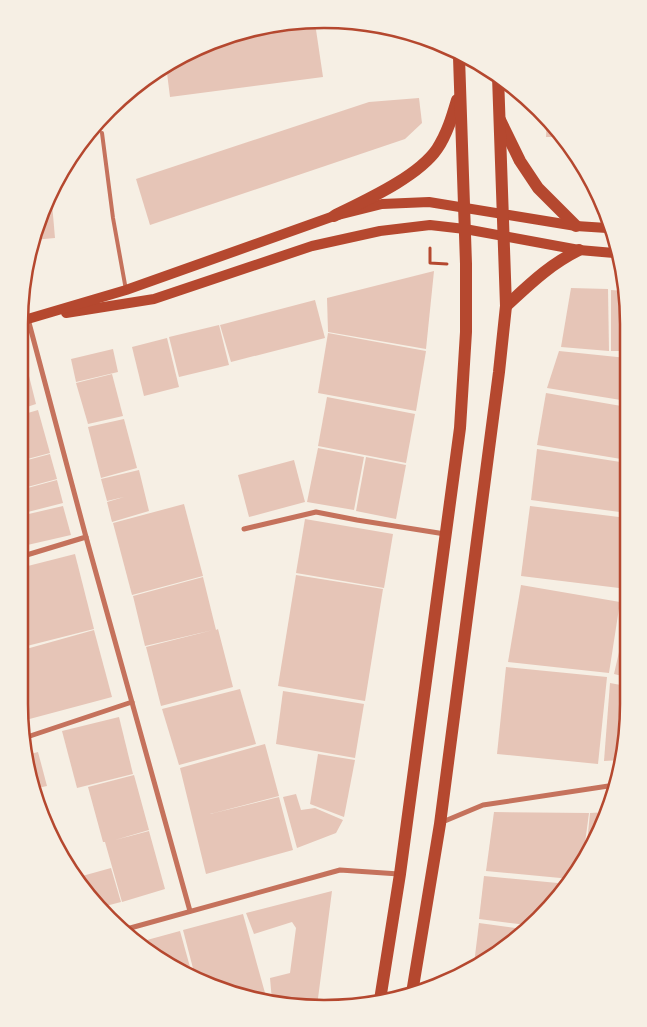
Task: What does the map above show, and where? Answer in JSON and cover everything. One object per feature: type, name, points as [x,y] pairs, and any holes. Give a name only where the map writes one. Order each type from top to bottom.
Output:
[{"type":"main road","points":[[381,994],[400,874],[460,428],[466,332],[465,229],[459,61]]},
{"type":"main road","points":[[413,986],[440,824],[506,306],[501,213],[498,84]]},
{"type":"main road","points":[[334,216],[377,194],[421,166],[436,150],[448,128],[460,90]]},
{"type":"main road","points":[[498,115],[520,161],[538,188],[576,226]]},
{"type":"main road","points":[[27,319],[126,290],[334,216],[382,204],[429,202],[576,226],[604,228]]},
{"type":"main road","points":[[27,320],[154,299],[312,246],[380,231],[430,225],[465,229],[579,250],[610,253]]},
{"type":"main road","points":[[506,306],[542,272],[559,260],[579,250]]},
{"type":"street","points":[[27,327],[190,911]]},
{"type":"street","points":[[244,529],[316,512],[446,534]]},
{"type":"street","points":[[27,555],[86,537]]},
{"type":"street","points":[[29,736],[132,702]]},
{"type":"street","points":[[440,824],[483,805],[607,786]]},
{"type":"street","points":[[130,928],[340,870],[400,874]]},
{"type":"lane","points":[[102,133],[113,218],[126,290]]},
{"type":"path","points":[[430,248],[430,263],[447,264]]},
{"type":"building","points":[[316,28],[323,77],[170,97],[167,72],[193,58],[228,43],[266,33]]},
{"type":"building","points":[[419,98],[422,123],[405,139],[150,225],[136,179],[369,102]]},
{"type":"building","points":[[546,129],[553,137],[546,137]]},
{"type":"building","points":[[52,205],[55,238],[40,239]]},
{"type":"building","points":[[434,271],[426,349],[328,332],[327,298]]},
{"type":"building","points":[[571,288],[608,289],[609,351],[561,347]]},
{"type":"building","points":[[611,290],[618,291],[620,351],[611,351]]},
{"type":"building","points":[[315,300],[325,338],[231,362],[220,325]]},
{"type":"building","points":[[219,325],[229,365],[179,377],[169,337]]},
{"type":"building","points":[[328,333],[426,351],[416,411],[318,393]]},
{"type":"building","points":[[167,338],[179,387],[144,396],[132,347]]},
{"type":"building","points":[[113,349],[118,372],[76,382],[71,359]]},
{"type":"building","points":[[559,351],[620,357],[620,400],[547,388]]},
{"type":"building","points":[[27,368],[36,404],[27,407]]},
{"type":"building","points":[[112,374],[123,416],[88,424],[76,383]]},
{"type":"building","points":[[546,393],[620,406],[620,459],[537,445]]},
{"type":"building","points":[[327,397],[415,414],[406,463],[318,446]]},
{"type":"building","points":[[38,410],[50,453],[27,459],[27,413]]},
{"type":"building","points":[[124,419],[137,468],[101,478],[88,427]]},
{"type":"building","points":[[318,448],[364,457],[354,510],[307,502]]},
{"type":"building","points":[[537,449],[620,462],[620,512],[531,500]]},
{"type":"building","points":[[50,454],[57,479],[27,487],[27,460]]},
{"type":"building","points":[[366,457],[406,465],[396,519],[356,511]]},
{"type":"building","points":[[294,460],[305,502],[249,517],[238,475]]},
{"type":"building","points":[[139,470],[149,511],[112,522],[107,502],[124,497],[107,501],[101,479]]},
{"type":"building","points":[[57,480],[63,503],[27,512],[27,488]]},
{"type":"building","points":[[184,504],[203,576],[132,595],[113,523]]},
{"type":"building","points":[[63,506],[71,535],[27,545],[27,514]]},
{"type":"building","points":[[530,506],[620,517],[619,588],[521,576]]},
{"type":"building","points":[[305,519],[393,534],[384,588],[296,573]]},
{"type":"building","points":[[75,554],[94,629],[27,646],[27,566]]},
{"type":"building","points":[[296,575],[383,589],[365,701],[278,686]]},
{"type":"building","points":[[203,577],[233,687],[161,706],[146,647],[213,630],[145,646],[133,596]]},
{"type":"building","points":[[521,585],[620,602],[609,673],[508,662]]},
{"type":"building","points":[[94,630],[112,697],[28,719],[27,649]]},
{"type":"building","points":[[620,648],[620,676],[614,674]]},
{"type":"building","points":[[506,667],[607,677],[598,764],[497,754]]},
{"type":"building","points":[[610,683],[620,685],[619,723],[614,760],[604,761]]},
{"type":"building","points":[[240,689],[256,744],[179,765],[162,709]]},
{"type":"building","points":[[283,691],[364,704],[355,758],[276,744]]},
{"type":"building","points":[[119,717],[133,774],[77,788],[62,731]]},
{"type":"building","points":[[265,744],[279,796],[210,814],[279,797],[293,850],[206,874],[180,768]]},
{"type":"building","points":[[38,752],[47,786],[40,788],[32,754]]},
{"type":"building","points":[[318,754],[355,760],[344,817],[310,804]]},
{"type":"building","points":[[134,775],[149,830],[115,840],[149,831],[165,889],[122,902],[88,787]]},
{"type":"building","points":[[296,794],[301,810],[315,808],[343,820],[336,833],[297,848],[283,797]]},
{"type":"building","points":[[494,812],[589,813],[585,842],[562,878],[486,871]]},
{"type":"building","points":[[599,812],[588,837],[590,813]]},
{"type":"building","points":[[111,868],[121,902],[107,906],[83,876]]},
{"type":"building","points":[[484,876],[559,883],[521,924],[479,919]]},
{"type":"building","points":[[332,891],[318,999],[271,995],[270,978],[290,973],[296,928],[292,922],[254,934],[246,913]]},
{"type":"building","points":[[243,914],[265,994],[228,984],[193,969],[183,930]]},
{"type":"building","points":[[479,923],[516,928],[488,950],[475,958]]},
{"type":"building","points":[[180,931],[190,968],[175,960],[146,940]]}]
